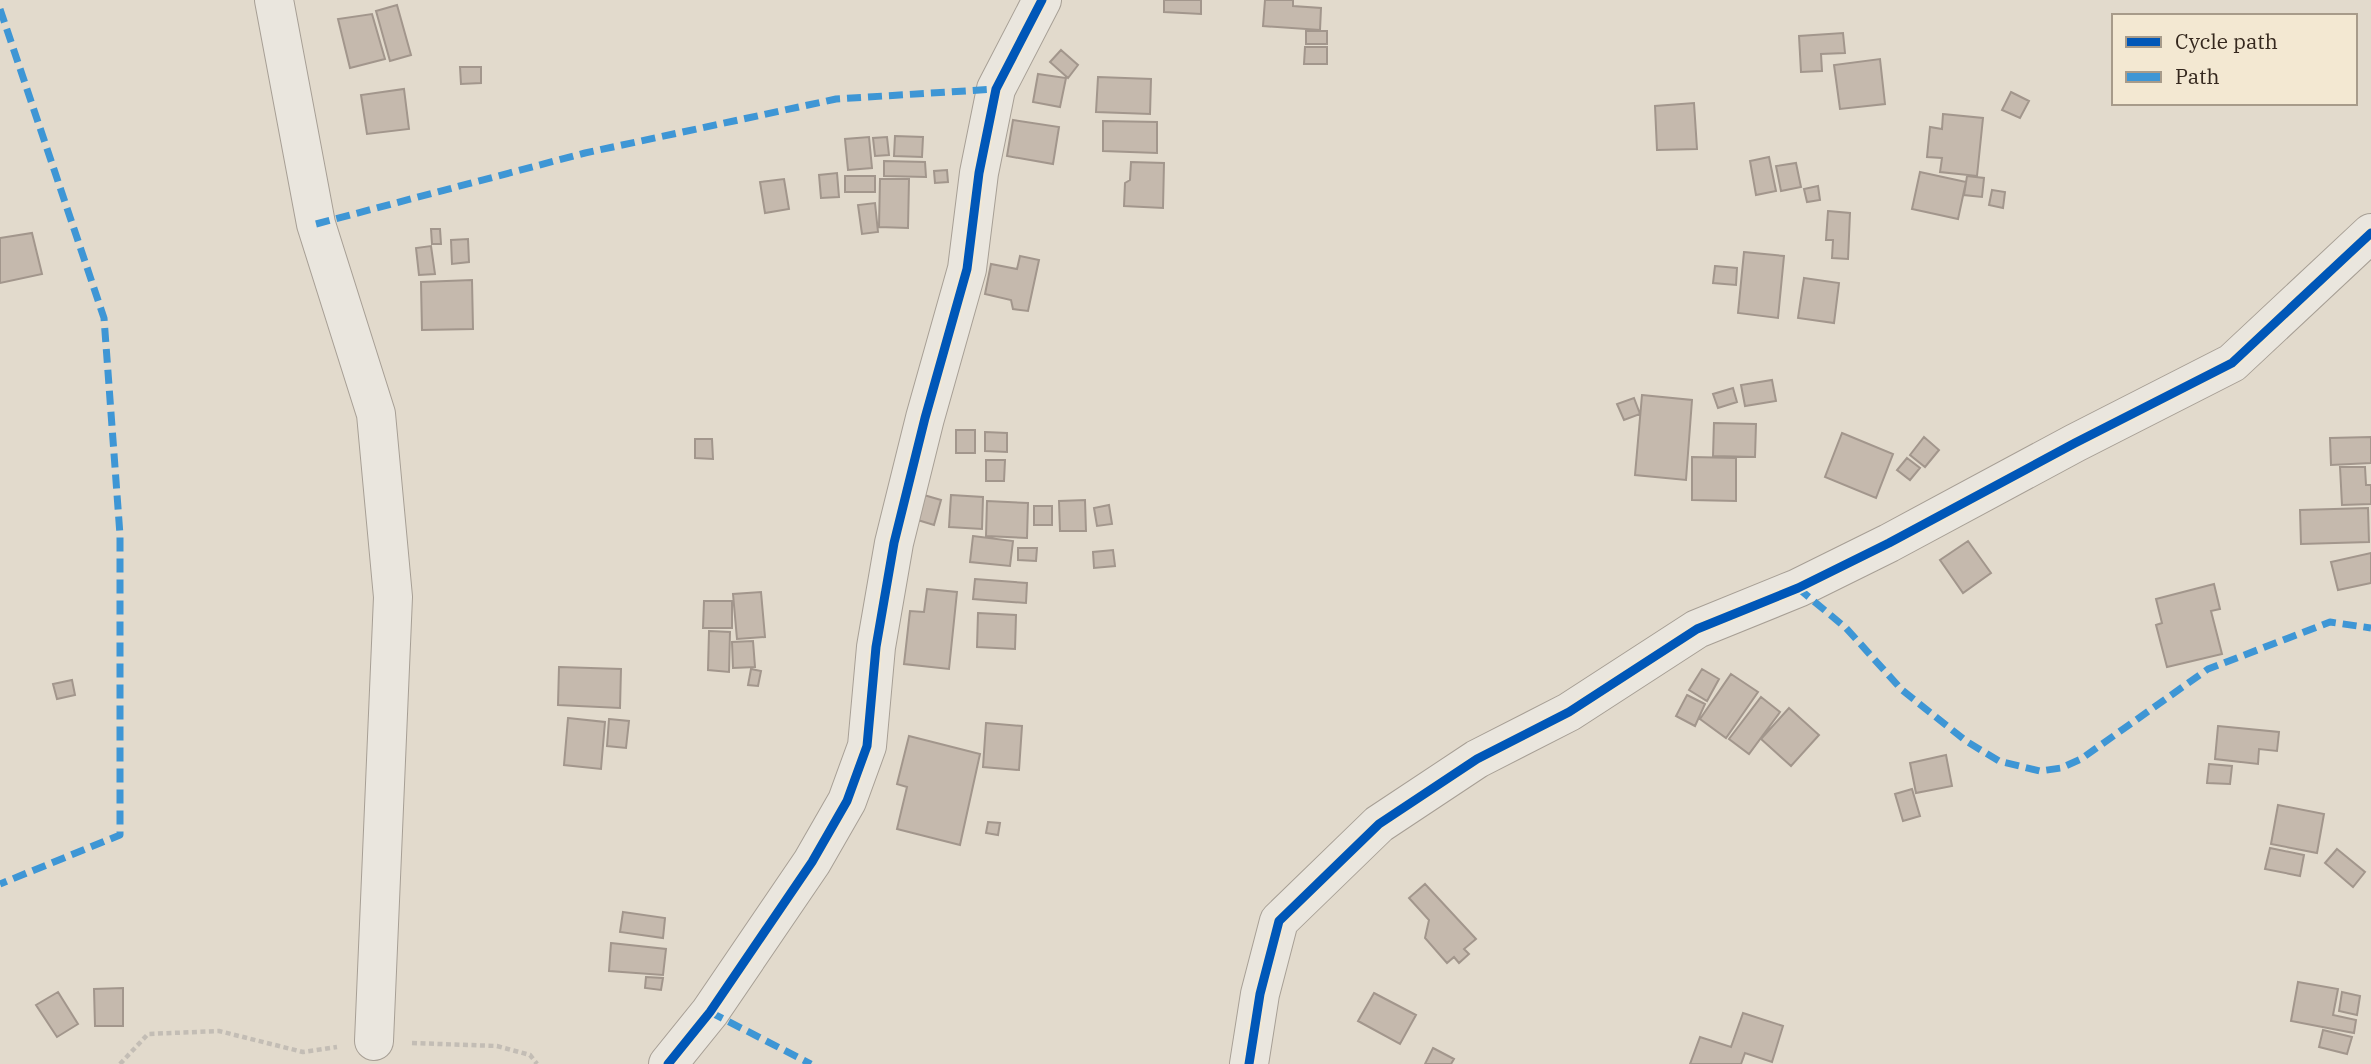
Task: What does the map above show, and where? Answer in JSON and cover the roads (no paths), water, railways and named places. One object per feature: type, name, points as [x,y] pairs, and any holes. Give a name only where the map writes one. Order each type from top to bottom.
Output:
[{"type":"street","points":[[274,0],[316,224],[376,414],[393,597],[373,1041]]},
{"type":"street","points":[[668,1064],[710,1012],[812,862],[847,801],[867,746],[876,647],[894,543],[925,418],[967,269],[979,173],[996,89],[1042,0]]},
{"type":"street","points":[[1261,1058],[1260,994],[1279,920],[1379,824],[1477,759],[1569,712],[1697,629],[1798,588],[1889,543],[2075,443],[2232,363],[2371,233]]}]
